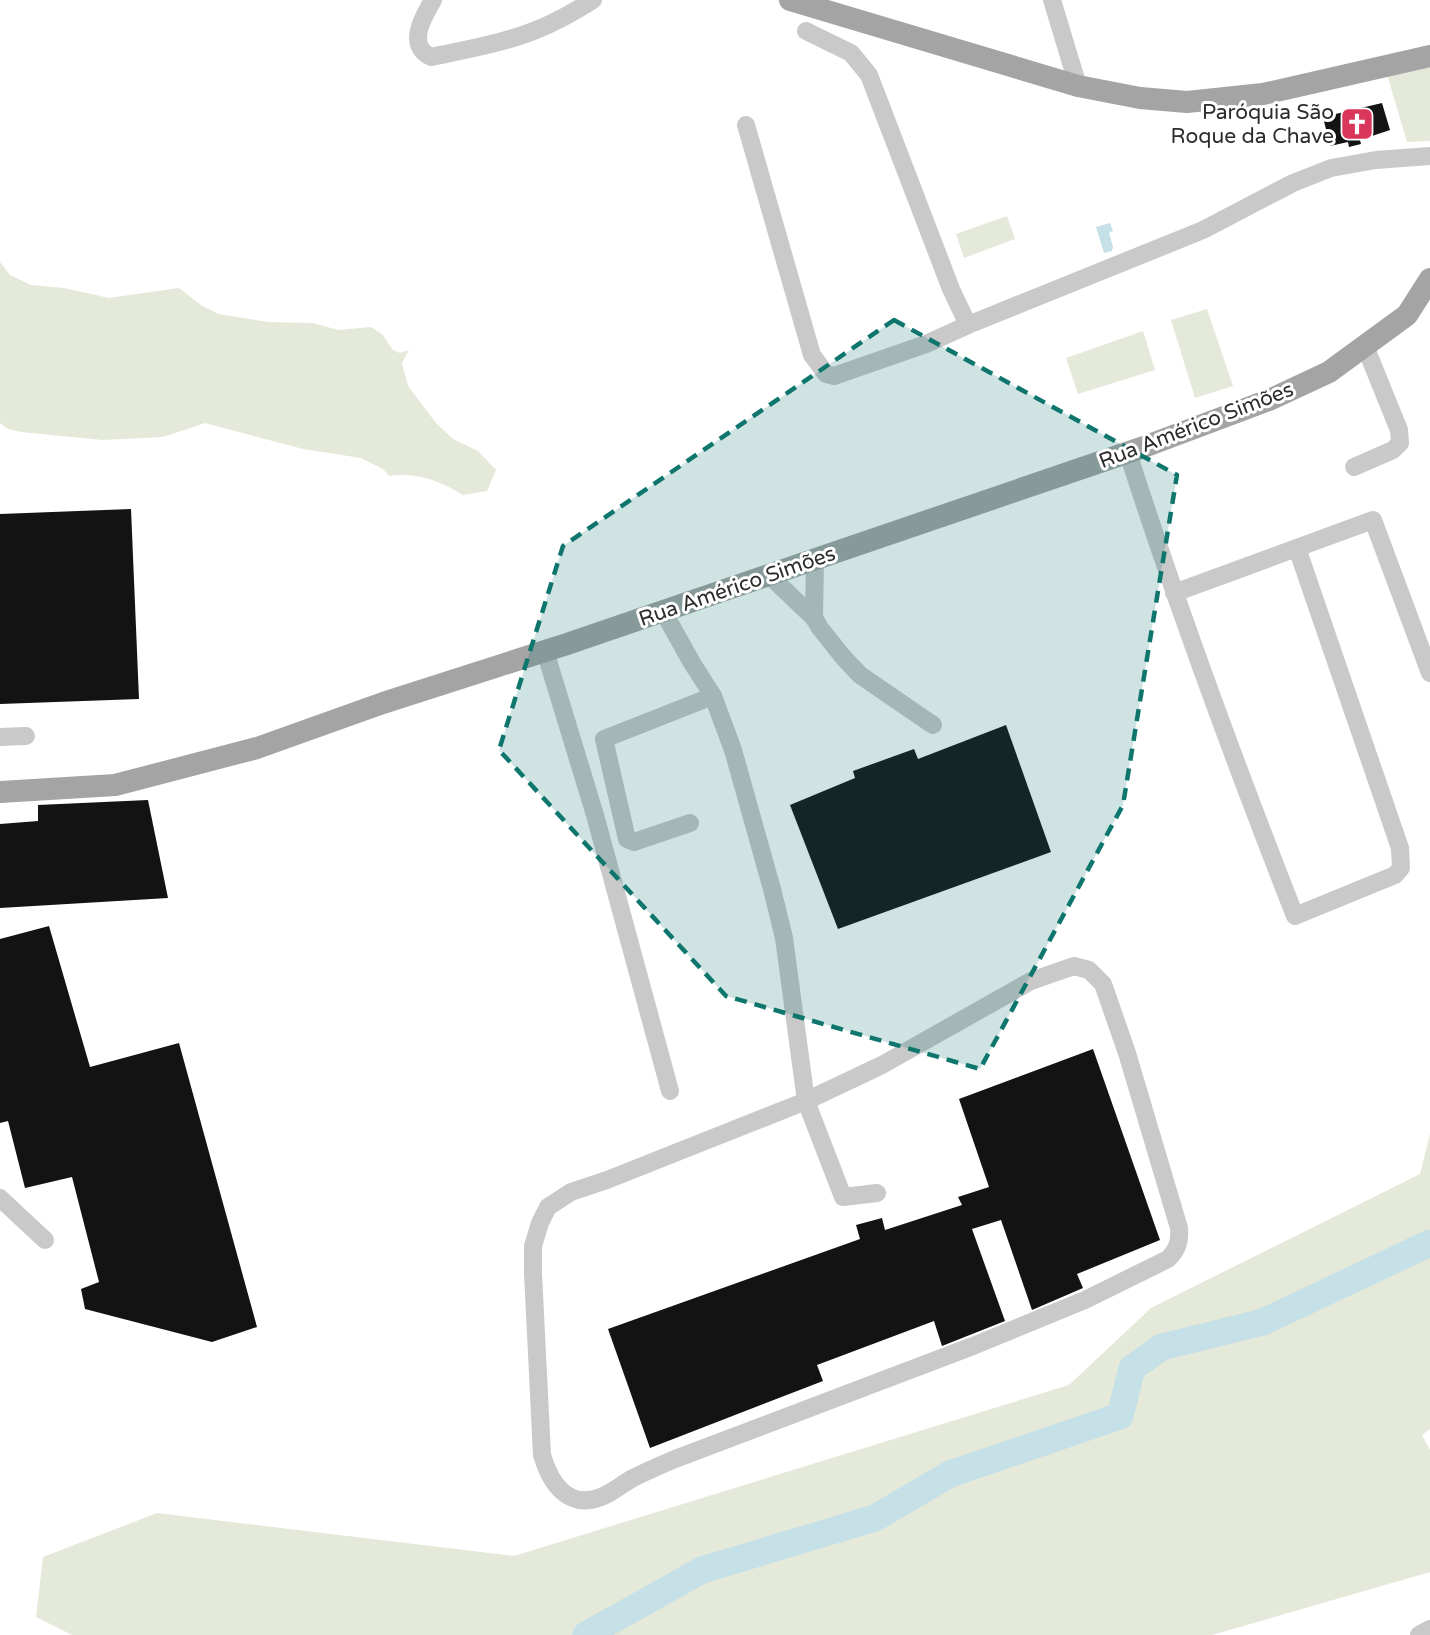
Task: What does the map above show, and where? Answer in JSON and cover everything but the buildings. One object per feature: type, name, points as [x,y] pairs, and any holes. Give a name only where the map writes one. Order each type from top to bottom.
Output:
[{"type":"main road","points":[[790,0],[1078,86],[1140,98],[1187,102],[1263,94],[1430,56]]},
{"type":"main road","name":"Rua Américo Simões","points":[[0,792],[115,785],[246,751],[1128,453],[1269,400],[1329,372],[1407,315],[1430,279]]},
{"type":"street","points":[[433,0],[420,23],[418,42],[422,53],[431,57],[491,44],[531,32],[572,13],[593,0]]},
{"type":"street","points":[[1052,0],[1078,86]]},
{"type":"street","points":[[806,31],[850,53],[869,75],[951,289],[968,324]]},
{"type":"street","points":[[746,125],[812,355],[826,374],[834,376],[926,344],[968,324],[1203,230],[1293,183],[1331,168],[1376,160],[1430,156]]},
{"type":"street","points":[[1354,467],[1393,450],[1400,443],[1399,430],[1365,346]]},
{"type":"street","points":[[1128,453],[1174,593],[1248,797],[1295,916],[1395,875],[1401,868],[1400,848],[1298,548]]},
{"type":"street","points":[[1174,593],[1373,520],[1430,673]]},
{"type":"street","points":[[814,618],[815,559]]},
{"type":"street","points":[[769,574],[814,618],[843,657],[860,675],[933,725]]},
{"type":"street","points":[[663,611],[713,696],[733,750],[784,938],[806,1101],[843,1197],[877,1193]]},
{"type":"street","points":[[545,651],[595,815],[670,1091]]},
{"type":"street","points":[[690,823],[634,842],[627,839],[603,739],[713,696]]},
{"type":"street","points":[[0,736],[26,736]]},
{"type":"street","points":[[1074,966],[1089,970],[1103,984],[1127,1053],[1179,1227],[1180,1241],[1168,1259],[1085,1300],[1004,1334],[675,1459],[631,1479],[600,1498],[582,1500],[566,1495],[547,1473],[542,1455],[539,1424],[532,1246],[548,1207],[571,1192],[607,1180],[806,1101],[882,1065],[1030,981],[1074,966]]},
{"type":"street","points":[[0,1198],[45,1240]]},
{"type":"street","points":[[1419,1635],[1430,1629]]},
{"type":"highlighted area","points":[[894,320],[1177,475],[1123,805],[980,1069],[726,996],[499,750],[563,546]]},
{"type":"green space","points":[[1430,65],[1430,141],[1407,142],[1386,71]]},
{"type":"green space","points":[[1007,216],[1015,239],[964,258],[956,234]]},
{"type":"green space","points":[[0,262],[10,275],[31,285],[64,288],[109,298],[179,288],[202,306],[219,314],[268,322],[313,323],[338,330],[371,327],[382,334],[393,350],[400,353],[409,350],[402,363],[408,386],[436,423],[453,439],[478,451],[496,470],[487,491],[463,495],[418,476],[389,476],[383,469],[361,458],[303,449],[205,423],[163,437],[102,440],[8,429],[0,423]]},
{"type":"green space","points":[[1207,309],[1233,386],[1195,398],[1171,320]]},
{"type":"green space","points":[[1143,331],[1155,370],[1078,394],[1066,358]]},
{"type":"green space","points":[[1430,1134],[1430,1429],[1422,1435],[1430,1450],[1430,1572],[1212,1635],[72,1635],[36,1617],[43,1557],[157,1513],[514,1556],[1069,1385],[1151,1308],[1420,1174]]},
{"type":"water","points":[[1110,223],[1113,231],[1109,233],[1113,247],[1112,251],[1104,253],[1096,227]]},
{"type":"waterway","points":[[586,1635],[702,1570],[875,1518],[950,1474],[1120,1416],[1132,1368],[1162,1347],[1263,1322],[1430,1243]]},
{"type":"place","name":"Paróquia São Roque da Chave","points":[[1357,124]]}]
